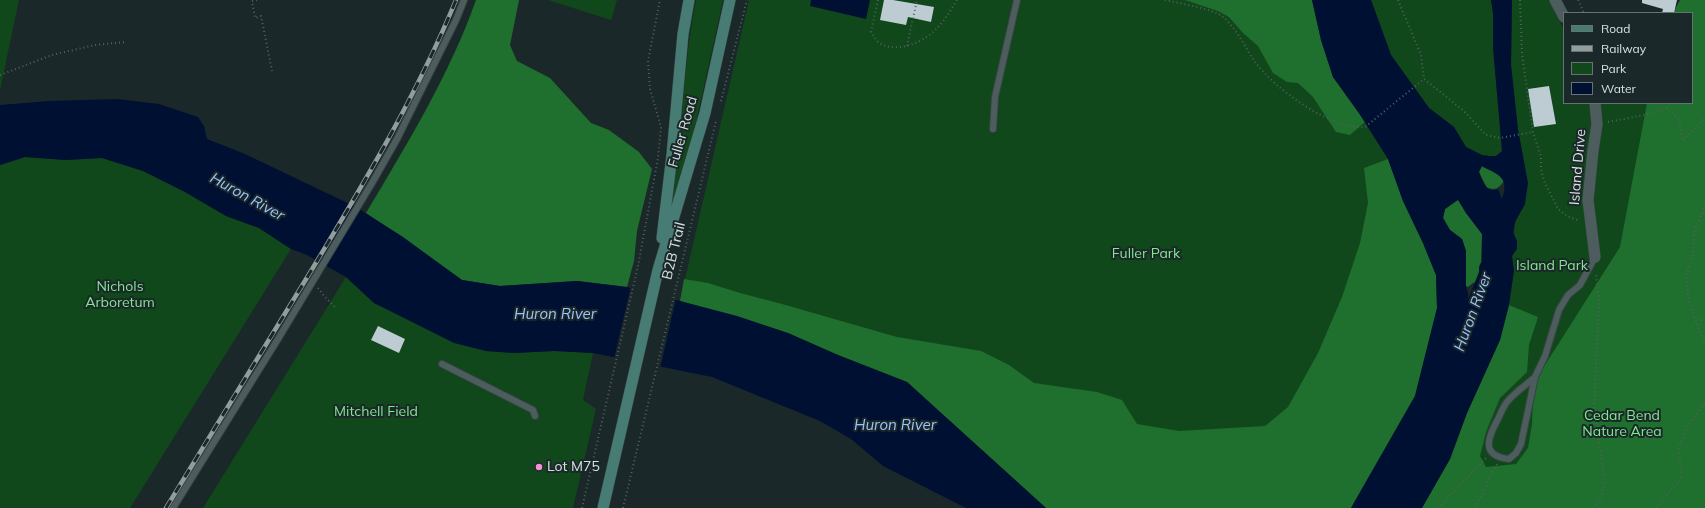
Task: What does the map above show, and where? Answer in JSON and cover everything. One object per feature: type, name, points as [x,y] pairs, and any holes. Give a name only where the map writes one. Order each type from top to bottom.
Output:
[{"type":"main road","name":"Fuller Road","points":[[658,270],[672,155],[683,34],[689,0]]},
{"type":"main road","name":"Fuller Road","points":[[604,508],[658,270],[705,113],[730,0]]},
{"type":"street","points":[[1555,0],[1563,15]]},
{"type":"street","name":"Island Drive","points":[[1594,257],[1588,200],[1597,124],[1596,104]]},
{"type":"lane","points":[[173,508],[315,279],[397,139],[456,20],[464,0]]},
{"type":"lane","points":[[993,129],[996,91],[1017,0]]},
{"type":"lane","points":[[1535,377],[1507,402],[1490,433],[1488,449],[1500,458],[1509,459],[1516,453],[1521,444],[1535,377],[1545,356],[1559,310],[1568,295],[1580,285],[1594,257]]},
{"type":"lane","points":[[442,364],[533,410],[535,416]]},
{"type":"path","points":[[257,0],[252,1],[255,18],[261,16],[272,71]]},
{"type":"path","points":[[582,508],[638,266],[658,158],[661,127],[650,89],[648,61],[660,0]]},
{"type":"path","points":[[720,105],[747,0]]},
{"type":"path","points":[[878,0],[871,32],[879,42],[894,48],[907,46],[922,40],[936,30],[950,13],[957,0]]},
{"type":"path","points":[[907,46],[917,0]]},
{"type":"path","points":[[1165,0],[1222,16],[1233,27],[1255,62],[1269,79],[1311,111],[1355,128],[1365,127],[1424,79]]},
{"type":"path","points":[[1398,0],[1421,55],[1424,79],[1464,111],[1486,135],[1500,138],[1533,132]]},
{"type":"path","points":[[1520,0],[1522,54],[1533,132],[1541,156],[1541,169],[1544,181],[1558,209],[1576,221],[1590,223]]},
{"type":"path","points":[[1578,0],[1584,12]]},
{"type":"path","points":[[0,75],[52,55],[95,45],[126,42]]},
{"type":"path","points":[[1597,124],[1654,113],[1667,108],[1679,120],[1683,141],[1705,118]]},
{"type":"path","name":"B2B Trail","points":[[624,508],[678,275],[716,120]]},
{"type":"path","points":[[1705,205],[1694,233],[1693,257],[1686,274],[1688,294],[1694,317],[1705,345]]},
{"type":"path","points":[[1593,508],[1600,500],[1605,483],[1594,408],[1599,301],[1594,257]]},
{"type":"path","points":[[315,279],[316,286],[336,307]]},
{"type":"path","points":[[1694,317],[1705,322]]},
{"type":"path","points":[[1656,508],[1681,479],[1679,446],[1688,426],[1705,403]]},
{"type":"path","points":[[1438,508],[1491,452]]},
{"type":"path","points":[[1475,508],[1500,458]]},
{"type":"green space","points":[[0,0],[19,0],[0,90]]},
{"type":"green space","points":[[476,0],[519,0],[510,45],[517,61],[550,78],[591,123],[609,130],[639,152],[652,169],[637,231],[634,261],[627,287],[577,281],[500,286],[462,280],[366,213],[412,136],[440,82]]},
{"type":"green space","points":[[548,0],[617,0],[611,20]]},
{"type":"green space","points":[[696,0],[723,0],[689,154],[671,224],[688,54]]},
{"type":"green space","name":"Fuller Park","points":[[749,0],[1312,0],[1321,40],[1333,77],[1359,113],[1388,159],[1437,308],[1427,349],[1351,508],[1046,508],[907,382],[680,301]]},
{"type":"green space","points":[[1185,0],[1312,0],[1321,40],[1333,77],[1365,122],[1350,135],[1336,132],[1313,97],[1298,83],[1287,82],[1273,73],[1258,46],[1243,33],[1229,17],[1218,11]]},
{"type":"green space","points":[[1371,0],[1491,0],[1493,13],[1493,47],[1502,151],[1496,156],[1490,156],[1482,155],[1466,147],[1454,127],[1429,108],[1391,55]]},
{"type":"green space","name":"Cedar Bend Nature Area","points":[[1512,0],[1549,0],[1563,28],[1563,104],[1693,104],[1693,13],[1705,7],[1705,508],[1422,508],[1514,271],[1512,256],[1517,241],[1514,231],[1518,217],[1525,204],[1511,65]]},
{"type":"green space","name":"Cedar Bend Nature Area","points":[[1680,0],[1705,0],[1705,508],[1422,508],[1450,459],[1467,413],[1500,340],[1509,305],[1538,317],[1529,345],[1527,372],[1500,398],[1486,432],[1480,456],[1486,467],[1516,464],[1528,448],[1532,424],[1533,396],[1538,376],[1620,247],[1647,104],[1693,104],[1693,12],[1674,12]]},
{"type":"green space","name":"Nichols Arboretum","points":[[25,157],[66,160],[102,158],[143,171],[185,192],[226,216],[259,228],[291,249],[130,508],[0,508],[0,165]]},
{"type":"green space","points":[[1388,159],[1403,201],[1436,275],[1437,308],[1415,396],[1351,508],[1046,508],[907,382],[838,355],[788,333],[680,301],[684,279],[708,283],[897,337],[981,351],[1009,365],[1034,383],[1097,392],[1122,400],[1137,424],[1179,431],[1265,426],[1288,407],[1318,353],[1342,297],[1360,243],[1368,203],[1364,168]]},
{"type":"green space","points":[[1481,166],[1494,172],[1502,178],[1504,181],[1500,186],[1495,189],[1487,188],[1479,172]]},
{"type":"green space","points":[[1458,199],[1466,213],[1482,234],[1481,280],[1468,287],[1466,286],[1466,251],[1462,239],[1450,230],[1443,218],[1445,209]]},
{"type":"green space","name":"Mitchell Field","points":[[346,277],[374,303],[486,351],[514,353],[554,351],[593,353],[583,400],[596,409],[573,508],[203,508]]},
{"type":"water","points":[[811,0],[870,0],[866,19],[810,6]]},
{"type":"water","name":"Huron River","points":[[1312,0],[1371,0],[1391,55],[1429,108],[1454,127],[1466,147],[1482,155],[1496,156],[1502,151],[1493,47],[1493,13],[1491,0],[1512,0],[1511,65],[1518,129],[1528,183],[1525,204],[1515,222],[1513,233],[1517,241],[1517,249],[1512,256],[1514,271],[1509,305],[1500,340],[1467,413],[1450,459],[1422,508],[1351,508],[1415,396],[1437,308],[1436,275],[1403,201],[1388,159],[1359,113],[1333,77],[1321,40]],"holes":[[[1482,166],[1497,175],[1503,181],[1504,192],[1502,199],[1498,189],[1491,190],[1483,183],[1479,172]],[[1458,200],[1482,234],[1481,305],[1470,322],[1468,293],[1466,286],[1466,251],[1462,239],[1450,230],[1443,218],[1445,209]]]},
{"type":"water","name":"Huron River","points":[[117,99],[159,104],[198,117],[204,126],[207,139],[245,154],[356,207],[403,237],[462,280],[500,286],[577,281],[627,287],[737,316],[788,333],[838,355],[907,382],[1046,508],[966,508],[883,466],[851,439],[820,421],[712,377],[593,353],[554,351],[514,353],[486,351],[454,343],[374,303],[346,277],[307,255],[291,249],[259,228],[226,216],[185,192],[143,171],[102,158],[66,160],[25,157],[0,165],[0,105],[49,101]]},
{"type":"pier","points":[[631,286],[676,298],[660,369],[614,359]]},
{"type":"building","points":[[884,0],[893,0],[934,7],[931,22],[908,17],[906,25],[880,20]]},
{"type":"building","points":[[1642,0],[1677,0],[1674,12],[1662,12],[1663,9],[1642,3]]},
{"type":"building","points":[[1549,86],[1556,124],[1534,127],[1528,89]]},
{"type":"building","points":[[378,326],[405,339],[399,353],[371,340]]},
{"type":"waterway","name":"Huron River","points":[[1462,345],[1490,274],[1490,269]]},
{"type":"railway","points":[[166,508],[370,172],[407,104],[441,35],[456,0]]},
{"type":"place","name":"Lot M75","points":[[539,467]]},
{"type":"park label","name":"Island Park","points":[[1552,266]]}]
